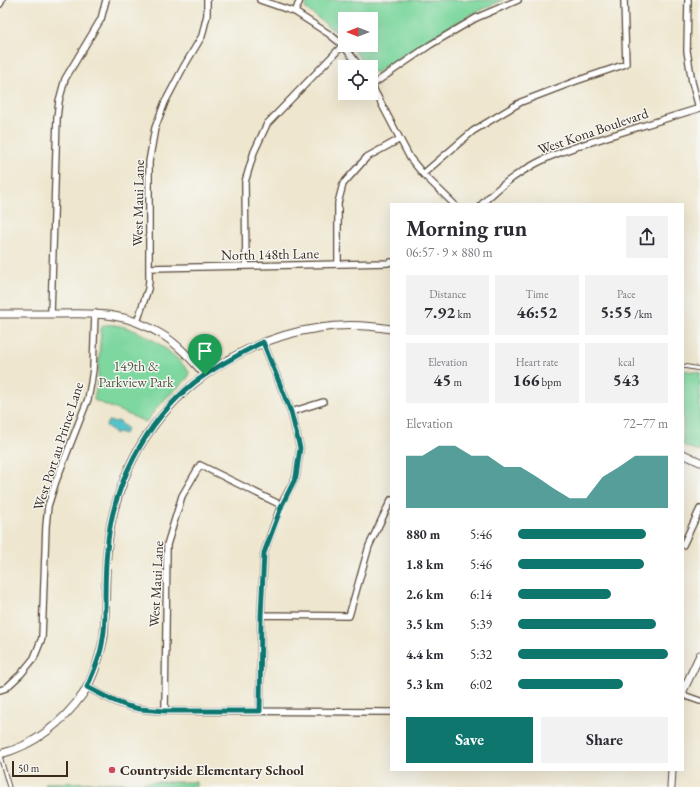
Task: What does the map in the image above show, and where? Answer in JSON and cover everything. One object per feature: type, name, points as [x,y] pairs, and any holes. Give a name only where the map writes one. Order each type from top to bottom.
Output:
[{"type":"street","points":[[0,4],[2,0]]},
{"type":"street","points":[[51,314],[57,118],[59,101],[65,79],[101,19],[106,0]]},
{"type":"street","name":"West Maui Lane","points":[[137,322],[148,289],[149,162],[155,128],[165,102],[202,36],[207,15],[207,0]]},
{"type":"street","points":[[260,0],[295,12],[338,41]]},
{"type":"street","points":[[295,12],[300,0]]},
{"type":"street","points":[[378,80],[430,45],[476,18],[518,0]]},
{"type":"street","points":[[423,174],[473,131],[521,102],[626,64],[624,0]]},
{"type":"street","points":[[688,0],[687,51],[692,82],[699,108]]},
{"type":"street","points":[[246,266],[245,182],[254,152],[267,124],[338,50]]},
{"type":"street","points":[[348,52],[355,60]]},
{"type":"street","points":[[378,98],[410,158],[423,174],[453,203]]},
{"type":"street","name":"West Kona Boulevard","points":[[483,203],[511,179],[549,157],[699,108]]},
{"type":"street","points":[[338,264],[338,203],[343,184],[367,157],[400,139]]},
{"type":"street","name":"North 148th Lane","points":[[149,268],[390,262]]},
{"type":"street","points":[[0,314],[95,313],[111,315],[137,322],[161,334],[171,341],[205,375]]},
{"type":"street","name":"West Port au Prince Lane","points":[[0,690],[6,688],[21,674],[34,658],[42,638],[48,506],[56,481],[88,399],[93,369],[95,313]]},
{"type":"street","points":[[0,755],[26,744],[47,732],[74,705],[87,687],[97,664],[104,636],[107,549],[111,524],[120,491],[135,456],[152,429],[177,399],[205,375],[231,358],[263,342],[298,332],[328,327],[361,326],[390,329]]},
{"type":"street","points":[[260,711],[261,615],[264,553],[282,505],[296,477],[300,448],[291,412],[263,342]]},
{"type":"street","points":[[291,412],[323,402]]},
{"type":"street","points":[[684,454],[700,462]]},
{"type":"street","name":"West Maui Lane","points":[[165,711],[167,545],[182,496],[200,464],[282,505]]},
{"type":"street","points":[[261,615],[349,616],[369,546],[390,502]]},
{"type":"street","points":[[684,543],[700,509]]},
{"type":"street","points":[[684,689],[700,654]]},
{"type":"street","points":[[87,687],[112,700],[140,709],[165,711],[390,712]]},
{"type":"street","points":[[684,695],[700,701]]},
{"type":"street","points":[[671,787],[672,771]]},
{"type":"lane","points":[[684,366],[700,369]]},
{"type":"lane","points":[[0,755],[9,787]]},
{"type":"green space","points":[[308,0],[503,0],[470,15],[431,37],[378,71],[378,60],[361,60],[355,52],[378,52],[378,12],[338,12],[338,33],[305,8]]},
{"type":"green space","name":"149th & Parkview Park","points":[[105,325],[116,325],[128,328],[152,339],[173,355],[189,372],[186,380],[167,397],[146,422],[94,400],[98,376],[101,330]]},
{"type":"green space","points":[[684,370],[700,373],[700,452],[684,445]]},
{"type":"green space","points":[[196,782],[196,787],[46,787],[46,783]]},
{"type":"water","points":[[108,421],[121,422],[121,424],[127,428],[125,434],[118,432],[116,434],[112,432],[111,429],[106,426]]},
{"type":"place","name":"Countryside Elementary School","points":[[112,770]]},
{"type":"route","points":[[263,342],[291,412],[300,448],[296,477],[282,505],[264,553],[261,615],[260,711],[165,711],[140,709],[112,700],[87,687],[99,657],[104,636],[107,549],[114,510],[120,491],[135,456],[152,429],[172,404],[205,375],[231,358],[263,342]]}]
